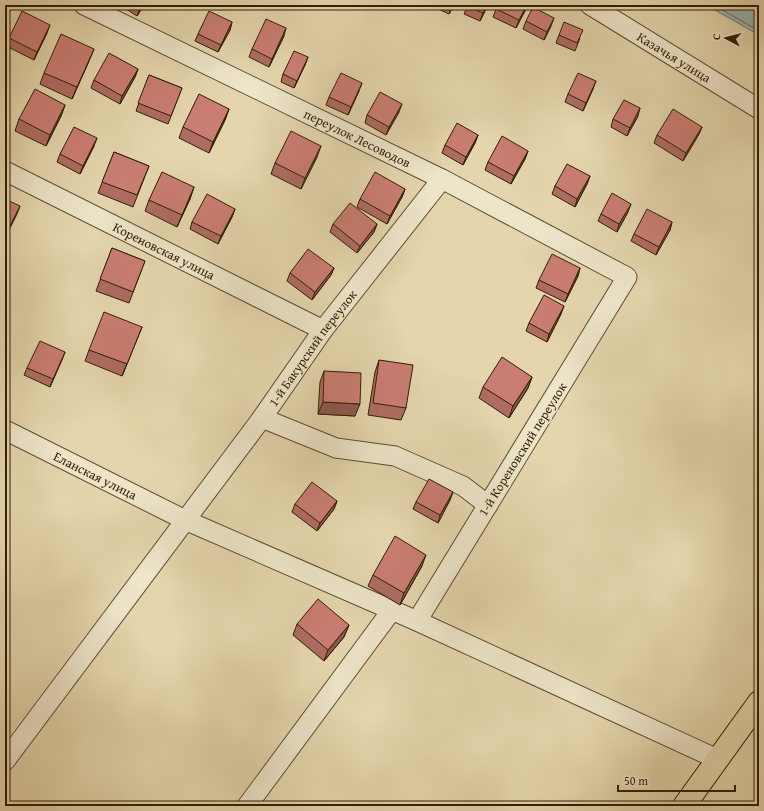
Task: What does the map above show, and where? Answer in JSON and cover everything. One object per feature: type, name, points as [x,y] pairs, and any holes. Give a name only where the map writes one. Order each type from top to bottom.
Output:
[{"type":"main road","points":[[684,806],[759,702]]},
{"type":"street","name":"переулок Лесоводов","points":[[84,5],[442,179],[627,277]]},
{"type":"street","name":"Казачья улица","points":[[590,5],[759,109]]},
{"type":"street","name":"Кореновская улица","points":[[5,171],[324,330]]},
{"type":"street","name":"1-й Бакурский переулок","points":[[5,761],[262,418],[324,330],[442,179]]},
{"type":"street","name":"1-й Кореновский переулок","points":[[417,621],[627,277]]},
{"type":"street","points":[[262,418],[336,448],[395,456],[463,486],[488,505]]},
{"type":"street","name":"Еланская улица","points":[[5,430],[185,520],[417,621],[717,759]]},
{"type":"street","points":[[247,806],[392,610]]},
{"type":"water","points":[[706,5],[759,5],[759,35]]},
{"type":"building","points":[[135,5],[142,5],[140,8]]},
{"type":"building","points":[[487,5],[483,13],[467,6]]},
{"type":"building","points":[[498,5],[527,5],[519,20],[496,9]]},
{"type":"building","points":[[533,7],[554,18],[547,32],[526,21]]},
{"type":"building","points":[[22,11],[50,25],[37,52],[9,38]]},
{"type":"building","points":[[209,11],[232,22],[221,45],[198,34]]},
{"type":"building","points":[[266,19],[286,28],[272,59],[252,49]]},
{"type":"building","points":[[564,22],[583,30],[577,43],[559,35]]},
{"type":"building","points":[[61,34],[94,49],[77,87],[44,73]]},
{"type":"building","points":[[294,51],[308,57],[297,81],[283,74]]},
{"type":"building","points":[[109,53],[138,69],[122,96],[94,80]]},
{"type":"building","points":[[341,73],[362,83],[351,107],[329,97]]},
{"type":"building","points":[[578,73],[596,81],[586,103],[568,94]]},
{"type":"building","points":[[149,75],[182,88],[171,116],[138,103]]},
{"type":"building","points":[[35,89],[65,105],[50,135],[19,119]]},
{"type":"building","points":[[380,92],[402,104],[389,127],[367,115]]},
{"type":"building","points":[[199,94],[229,109],[213,142],[183,127]]},
{"type":"building","points":[[624,100],[640,108],[630,128],[613,119]]},
{"type":"building","points":[[673,109],[702,127],[686,153],[657,135]]},
{"type":"building","points":[[457,123],[478,135],[466,157],[445,145]]},
{"type":"building","points":[[74,127],[97,138],[83,166],[60,154]]},
{"type":"building","points":[[291,131],[321,146],[305,178],[275,163]]},
{"type":"building","points":[[502,136],[528,151],[514,176],[488,162]]},
{"type":"building","points":[[114,152],[149,166],[137,195],[102,182]]},
{"type":"building","points":[[567,164],[590,176],[577,199],[555,186]]},
{"type":"building","points":[[162,172],[194,187],[182,215],[149,200]]},
{"type":"building","points":[[375,172],[405,189],[390,216],[360,199]]},
{"type":"building","points":[[612,193],[631,204],[619,224],[601,214]]},
{"type":"building","points":[[207,194],[235,209],[221,236],[192,222]]},
{"type":"building","points":[[5,199],[20,206],[5,236]]},
{"type":"building","points":[[350,203],[377,224],[360,246],[333,224]]},
{"type":"building","points":[[647,209],[672,222],[659,247],[634,234]]},
{"type":"building","points":[[112,248],[145,261],[133,292],[100,279]]},
{"type":"building","points":[[308,249],[334,268],[315,292],[290,273]]},
{"type":"building","points":[[552,254],[580,268],[568,294],[539,280]]},
{"type":"building","points":[[544,295],[564,306],[549,334],[529,323]]},
{"type":"building","points":[[104,312],[142,327],[127,364],[89,350]]},
{"type":"building","points":[[40,341],[65,352],[53,379],[27,368]]},
{"type":"building","points":[[502,357],[532,377],[513,406],[483,387]]},
{"type":"building","points":[[379,360],[413,365],[406,408],[373,403]]},
{"type":"building","points":[[324,371],[361,373],[360,404],[323,402]]},
{"type":"building","points":[[429,479],[453,492],[440,515],[416,502]]},
{"type":"building","points":[[312,482],[337,501],[320,523],[295,504]]},
{"type":"building","points":[[395,536],[426,555],[404,593],[373,575]]},
{"type":"building","points":[[318,599],[349,625],[328,650],[297,624]]}]
